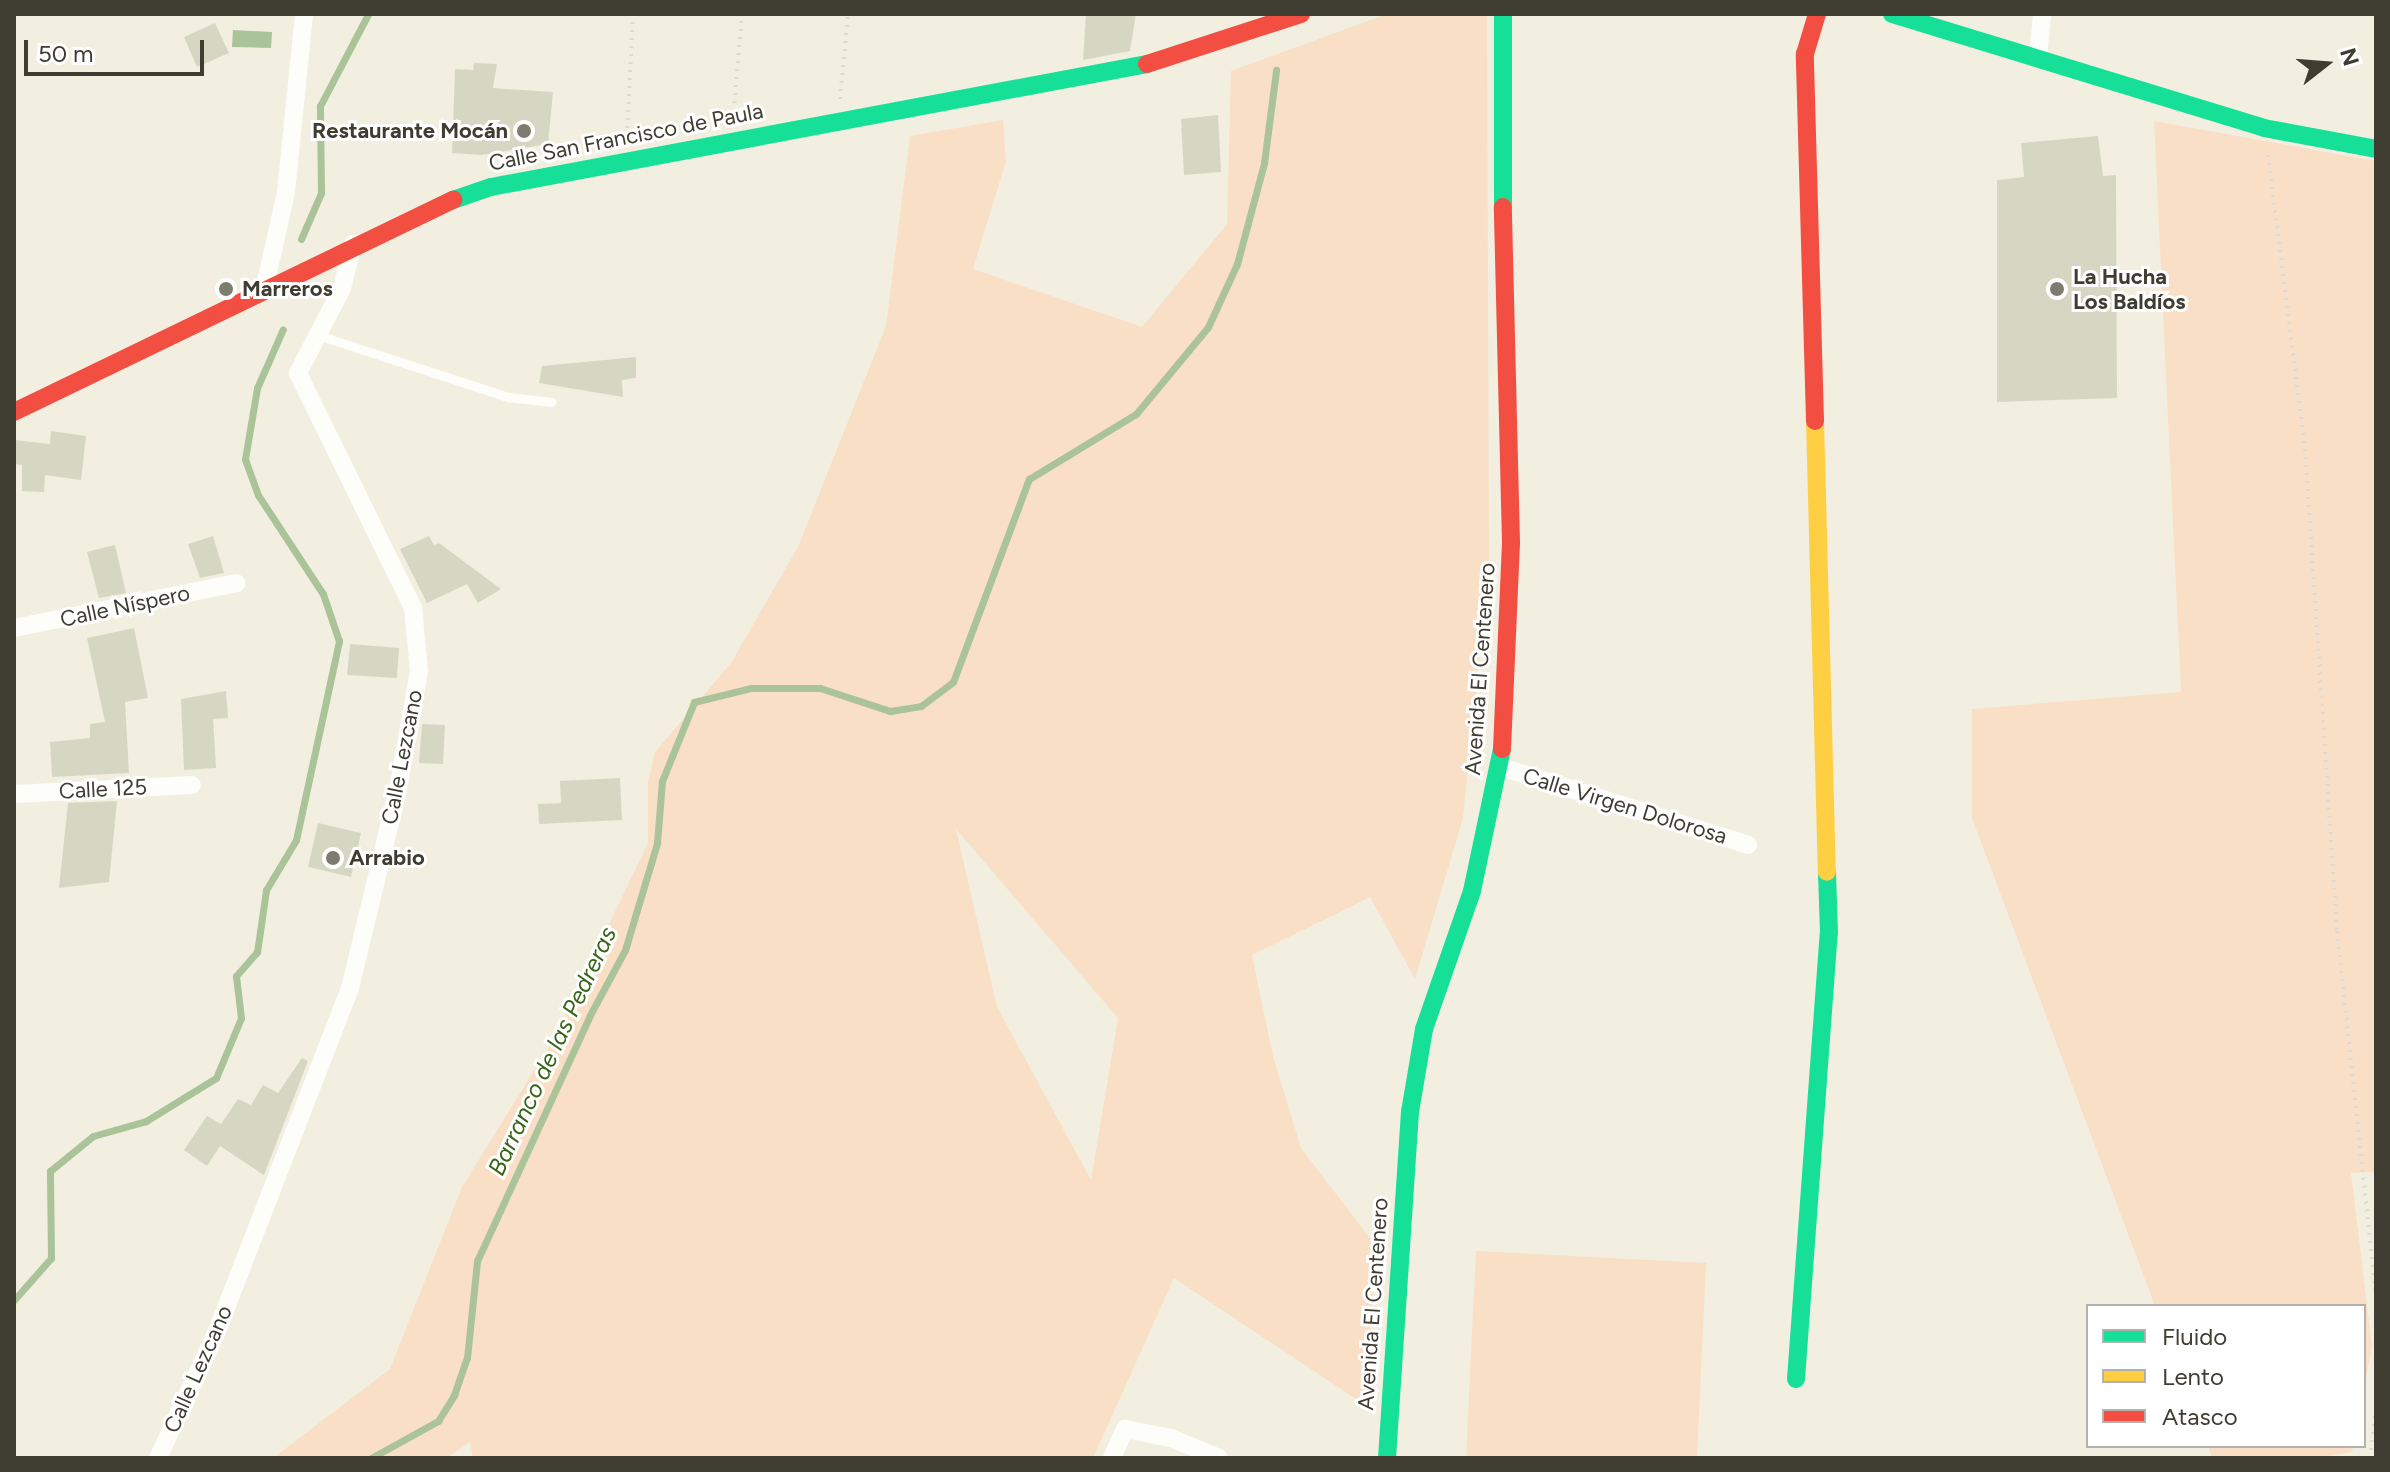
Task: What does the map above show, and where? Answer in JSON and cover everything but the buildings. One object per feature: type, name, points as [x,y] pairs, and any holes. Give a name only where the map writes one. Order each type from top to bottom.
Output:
[{"type":"street","points":[[265,286],[286,192],[304,14]]},
{"type":"street","name":"Avenida El Centenero","points":[[1387,1458],[1417,1070],[1424,1029],[1472,891],[1501,767],[1511,543],[1503,291],[1503,14]]},
{"type":"street","points":[[1796,1379],[1829,933],[1805,54],[1817,14]]},
{"type":"street","points":[[1892,14],[2264,128],[2376,149]]},
{"type":"street","points":[[2038,58],[2042,14]]},
{"type":"street","name":"Calle San Francisco de Paula","points":[[14,412],[353,244],[491,187],[627,158],[1099,76],[1176,57],[1292,17]]},
{"type":"street","name":"Calle Lezcano","points":[[158,1458],[217,1331],[350,988],[398,790],[419,671],[413,608],[298,373],[342,288],[353,244]]},
{"type":"street","name":"Calle Níspero","points":[[14,628],[237,583]]},
{"type":"street","name":"Calle Virgen Dolorosa","points":[[1501,767],[1748,845]]},
{"type":"street","name":"Calle 125","points":[[14,794],[192,785]]},
{"type":"street","points":[[1112,1458],[1125,1429],[1171,1438],[1219,1458]]},
{"type":"lane","points":[[318,335],[508,397],[552,402]]},
{"type":"path","points":[[627,158],[633,14]]},
{"type":"path","points":[[731,140],[742,14]]},
{"type":"path","points":[[838,121],[848,14]]},
{"type":"path","points":[[2264,128],[2305,449],[2337,931],[2376,1294]]},
{"type":"path","points":[[2370,1458],[2376,1409]]},
{"type":"shaded area","points":[[1387,14],[1487,14],[1489,561],[1463,818],[1415,979],[1370,897],[1252,955],[1273,1056],[1301,1148],[1375,1245],[1368,1407],[1174,1278],[1093,1458],[473,1458],[470,1442],[447,1458],[273,1458],[390,1369],[462,1187],[554,1038],[648,843],[648,782],[655,752],[731,663],[798,547],[886,326],[910,136],[1003,120],[1006,161],[973,269],[1142,327],[1227,224],[1231,71]],"holes":[[[956,829],[1118,1018],[1091,1180],[997,1007]]]},
{"type":"shaded area","points":[[233,30],[272,32],[271,48],[232,47]]},
{"type":"shaded area","points":[[2154,121],[2376,161],[2376,1172],[2351,1173],[2372,1346],[2366,1378],[2366,1304],[2154,1304],[1972,818],[1972,709],[2181,692]]},
{"type":"shaded area","points":[[1476,1251],[1706,1263],[1697,1458],[1466,1458]]},
{"type":"shaded area","points":[[2209,1448],[2353,1448],[2352,1452],[2315,1458],[2212,1458]]},
{"type":"waterway","points":[[301,239],[321,193],[320,106],[368,14]]},
{"type":"waterway","name":"Barranco de las Pedreras","points":[[371,1458],[438,1421],[454,1395],[467,1358],[477,1261],[590,1015],[625,950],[657,843],[662,781],[694,702],[751,688],[820,688],[890,711],[921,706],[953,682],[1029,479],[1136,414],[1208,327],[1237,264],[1264,163],[1276,70]]},
{"type":"waterway","points":[[14,1300],[51,1258],[50,1171],[93,1136],[146,1121],[216,1078],[241,1018],[236,976],[257,952],[266,890],[296,840],[339,641],[323,594],[258,495],[245,459],[257,388],[283,329]]},
{"type":"traffic: fast","points":[[1503,14],[1503,207]]},
{"type":"traffic: fast","points":[[1892,14],[2264,128],[2376,149]]},
{"type":"traffic: fast","points":[[453,200],[491,187],[1147,64]]},
{"type":"traffic: fast","points":[[1387,1458],[1410,1112],[1424,1029],[1472,891],[1502,749]]},
{"type":"traffic: fast","points":[[1796,1379],[1829,933],[1827,872]]},
{"type":"traffic: slow","points":[[1815,421],[1827,872]]},
{"type":"traffic: jam","points":[[1147,64],[1301,14]]},
{"type":"traffic: jam","points":[[1815,421],[1805,54],[1817,14]]},
{"type":"traffic: jam","points":[[14,412],[453,200]]},
{"type":"traffic: jam","points":[[1502,749],[1511,543],[1503,207]]},
{"type":"place","name":"Restaurante Mocán","points":[[524,131]]},
{"type":"place","name":"Marreros","points":[[226,289]]},
{"type":"place","name":"La Hucha Los Baldíos","points":[[2057,289]]},
{"type":"place","name":"Arrabio","points":[[333,858]]}]
